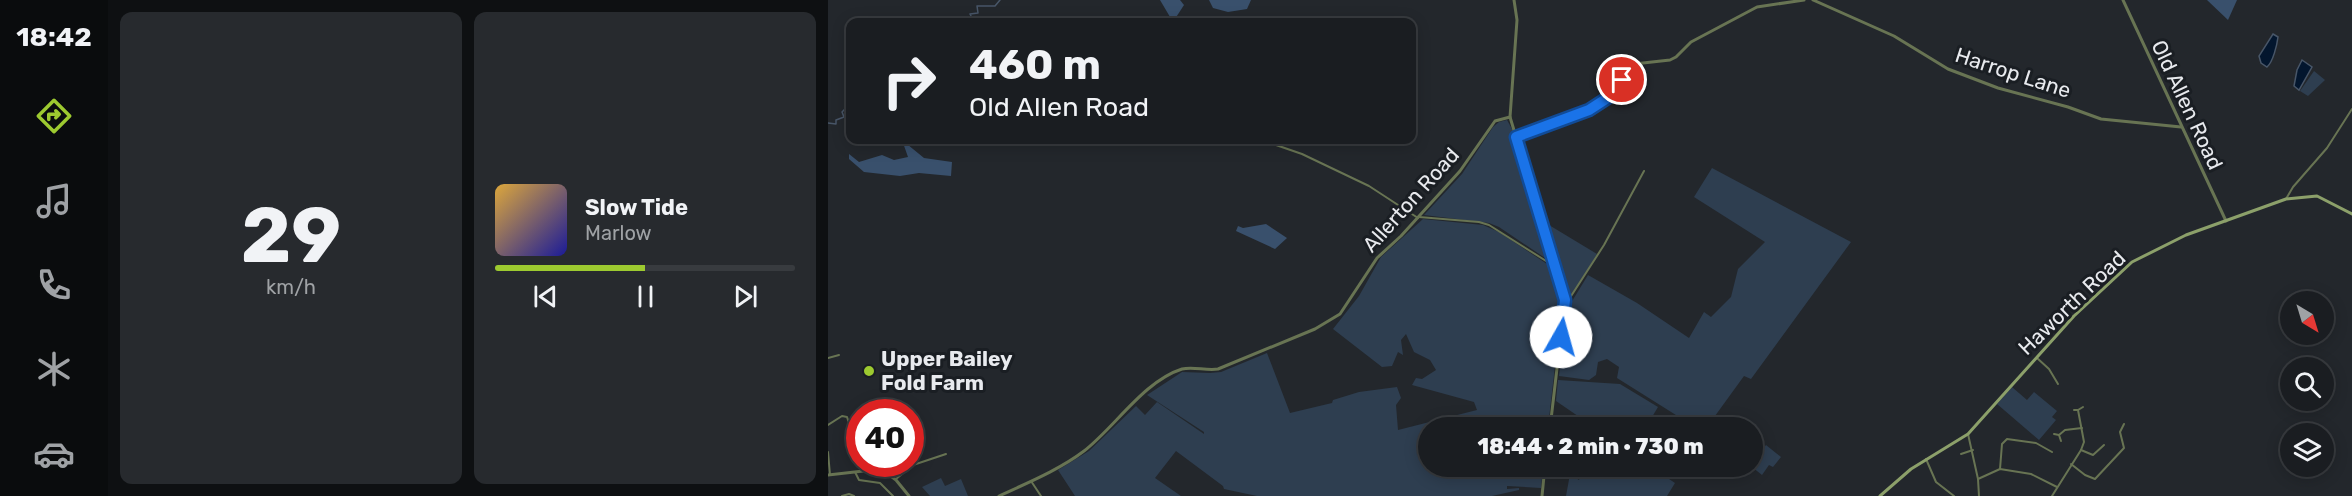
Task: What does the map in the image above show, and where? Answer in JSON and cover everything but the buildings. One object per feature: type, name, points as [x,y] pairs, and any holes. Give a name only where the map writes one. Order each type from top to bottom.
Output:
[{"type":"main road","name":"Haworth Road","points":[[1883,496],[1926,458],[1968,434],[2086,304],[2132,262],[2186,235],[2286,199],[2318,196],[2352,214]]},
{"type":"street","points":[[1514,0],[1517,20],[1510,117],[1565,300],[1551,417]]},
{"type":"street","points":[[1516,137],[1589,110],[1609,97],[1634,64],[1670,60],[1677,57],[1691,42],[1757,7],[1804,0]]},
{"type":"street","name":"Harrop Lane","points":[[1813,0],[1894,36],[1948,69],[1998,88],[2068,106],[2101,119],[2181,127]]},
{"type":"street","name":"Old Allen Road","points":[[2123,0],[2226,221]]},
{"type":"street","points":[[2286,199],[2293,186],[2327,148],[2352,109]]},
{"type":"street","name":"Allerton Road","points":[[1000,496],[1082,452],[1144,393],[1173,374],[1190,368],[1218,369],[1334,320],[1347,306],[1377,258],[1419,218],[1460,171],[1495,121],[1510,117]]},
{"type":"street","points":[[1260,144],[1276,145],[1302,154],[1369,186],[1419,218],[1467,220],[1490,225],[1555,267]]},
{"type":"street","points":[[1564,307],[1604,245],[1644,171]]},
{"type":"street","points":[[828,358],[839,355]]},
{"type":"street","points":[[2036,357],[2049,369],[2058,384]]},
{"type":"street","points":[[2052,496],[2084,442],[2076,410],[2082,407]]},
{"type":"street","points":[[828,425],[842,416],[846,417]]},
{"type":"street","points":[[2071,464],[2085,476],[2095,479],[2124,447],[2120,434],[2124,424]]},
{"type":"street","points":[[2059,435],[2065,430],[2082,428]]},
{"type":"street","points":[[1968,434],[1973,450],[1979,496]]},
{"type":"street","points":[[2054,434],[2059,435]]},
{"type":"street","points":[[2059,435],[2061,441]]},
{"type":"street","points":[[2000,469],[2002,444],[2007,439],[2036,443],[2052,452]]},
{"type":"street","points":[[2081,450],[2092,455],[2104,445]]},
{"type":"street","points":[[1961,454],[1973,450]]},
{"type":"street","points":[[828,452],[829,475],[846,473]]},
{"type":"street","points":[[2097,452],[2102,456]]},
{"type":"street","points":[[896,480],[913,465],[946,454]]},
{"type":"street","points":[[1926,458],[1936,482],[1954,496]]},
{"type":"street","points":[[1978,479],[2000,469],[2031,474],[2057,487]]},
{"type":"street","points":[[858,477],[859,480],[880,483],[893,496]]},
{"type":"street","points":[[892,477],[909,496]]},
{"type":"street","points":[[1542,496],[1544,477]]},
{"type":"street","points":[[1031,481],[1041,496]]},
{"type":"street","points":[[842,496],[849,494],[854,496]]},
{"type":"shaded area","points":[[1160,0],[1180,0],[1184,5],[1176,18],[1171,18]]},
{"type":"shaded area","points":[[1209,0],[1251,0],[1247,9],[1228,12],[1213,8]]},
{"type":"shaded area","points":[[2207,0],[2237,0],[2228,20]]},
{"type":"shaded area","points":[[2273,34],[2278,37],[2273,57],[2267,67],[2261,63],[2259,56]]},
{"type":"shaded area","points":[[2302,60],[2312,67],[2299,90],[2294,86],[2297,70]]},
{"type":"shaded area","points":[[2314,71],[2325,80],[2308,96],[2300,91]]},
{"type":"shaded area","points":[[1507,120],[1512,129],[1551,262],[1499,227],[1489,223],[1424,215],[1462,174],[1493,127]]},
{"type":"shaded area","points":[[903,144],[907,144],[924,158],[952,162],[951,176],[919,173],[900,176],[864,172],[849,159],[849,154],[859,162],[882,155],[894,160],[908,157]]},
{"type":"shaded area","points":[[1712,168],[1851,242],[1751,379],[1744,376],[1714,417],[1679,417],[1617,378],[1619,367],[1607,359],[1598,362],[1596,375],[1589,380],[1559,376],[1566,311],[1588,275],[1637,303],[1689,338],[1704,312],[1711,317],[1731,297],[1738,269],[1765,242],[1694,197]]},
{"type":"shaded area","points":[[1423,219],[1483,225],[1499,232],[1553,268],[1563,301],[1548,365],[1555,366],[1549,417],[1449,417],[1477,410],[1474,402],[1412,385],[1416,378],[1422,379],[1436,370],[1430,360],[1414,352],[1406,334],[1401,340],[1403,355],[1398,352],[1392,366],[1382,367],[1333,329],[1359,296],[1381,257]]},
{"type":"shaded area","points":[[1544,222],[1597,254],[1568,302]]},
{"type":"shaded area","points":[[1266,224],[1287,238],[1275,249],[1236,231],[1238,226],[1243,228]]},
{"type":"shaded area","points":[[1267,353],[1290,413],[1332,403],[1333,400],[1359,392],[1397,387],[1401,398],[1396,405],[1398,430],[1418,425],[1418,477],[1542,477],[1541,488],[1507,486],[1507,489],[1519,488],[1519,490],[1492,496],[1257,496],[1224,489],[1176,451],[1155,478],[1181,496],[1075,496],[1058,470],[1089,451],[1136,406],[1145,415],[1157,402],[1204,434],[1147,395],[1182,372],[1221,372]]},
{"type":"shaded area","points":[[1558,380],[1620,384],[1658,407],[1652,417],[1579,417],[1556,401]]},
{"type":"shaded area","points":[[2012,387],[2027,400],[2034,392],[2057,411],[2052,417],[2056,420],[2039,440],[1997,404]]},
{"type":"shaded area","points":[[1766,445],[1781,457],[1773,467],[1769,465],[1763,474],[1763,449]]},
{"type":"shaded area","points":[[1569,477],[1579,480],[1580,477],[1666,477],[1675,483],[1667,496],[1566,496]]},
{"type":"shaded area","points":[[941,478],[945,486],[961,479],[968,496],[930,496],[922,487]]},
{"type":"waterway","points":[[972,18],[970,14],[978,13],[977,6],[995,6],[1000,0]]},
{"type":"waterway","points":[[967,18],[972,18]]},
{"type":"waterway","points":[[828,123],[836,124],[836,120],[844,117],[842,112],[846,110]]},
{"type":"place","name":"Upper Bailey Fold Farm","points":[[869,371]]},
{"type":"route","points":[[1561,337],[1565,300],[1516,137],[1589,110],[1609,97],[1622,80]]}]
